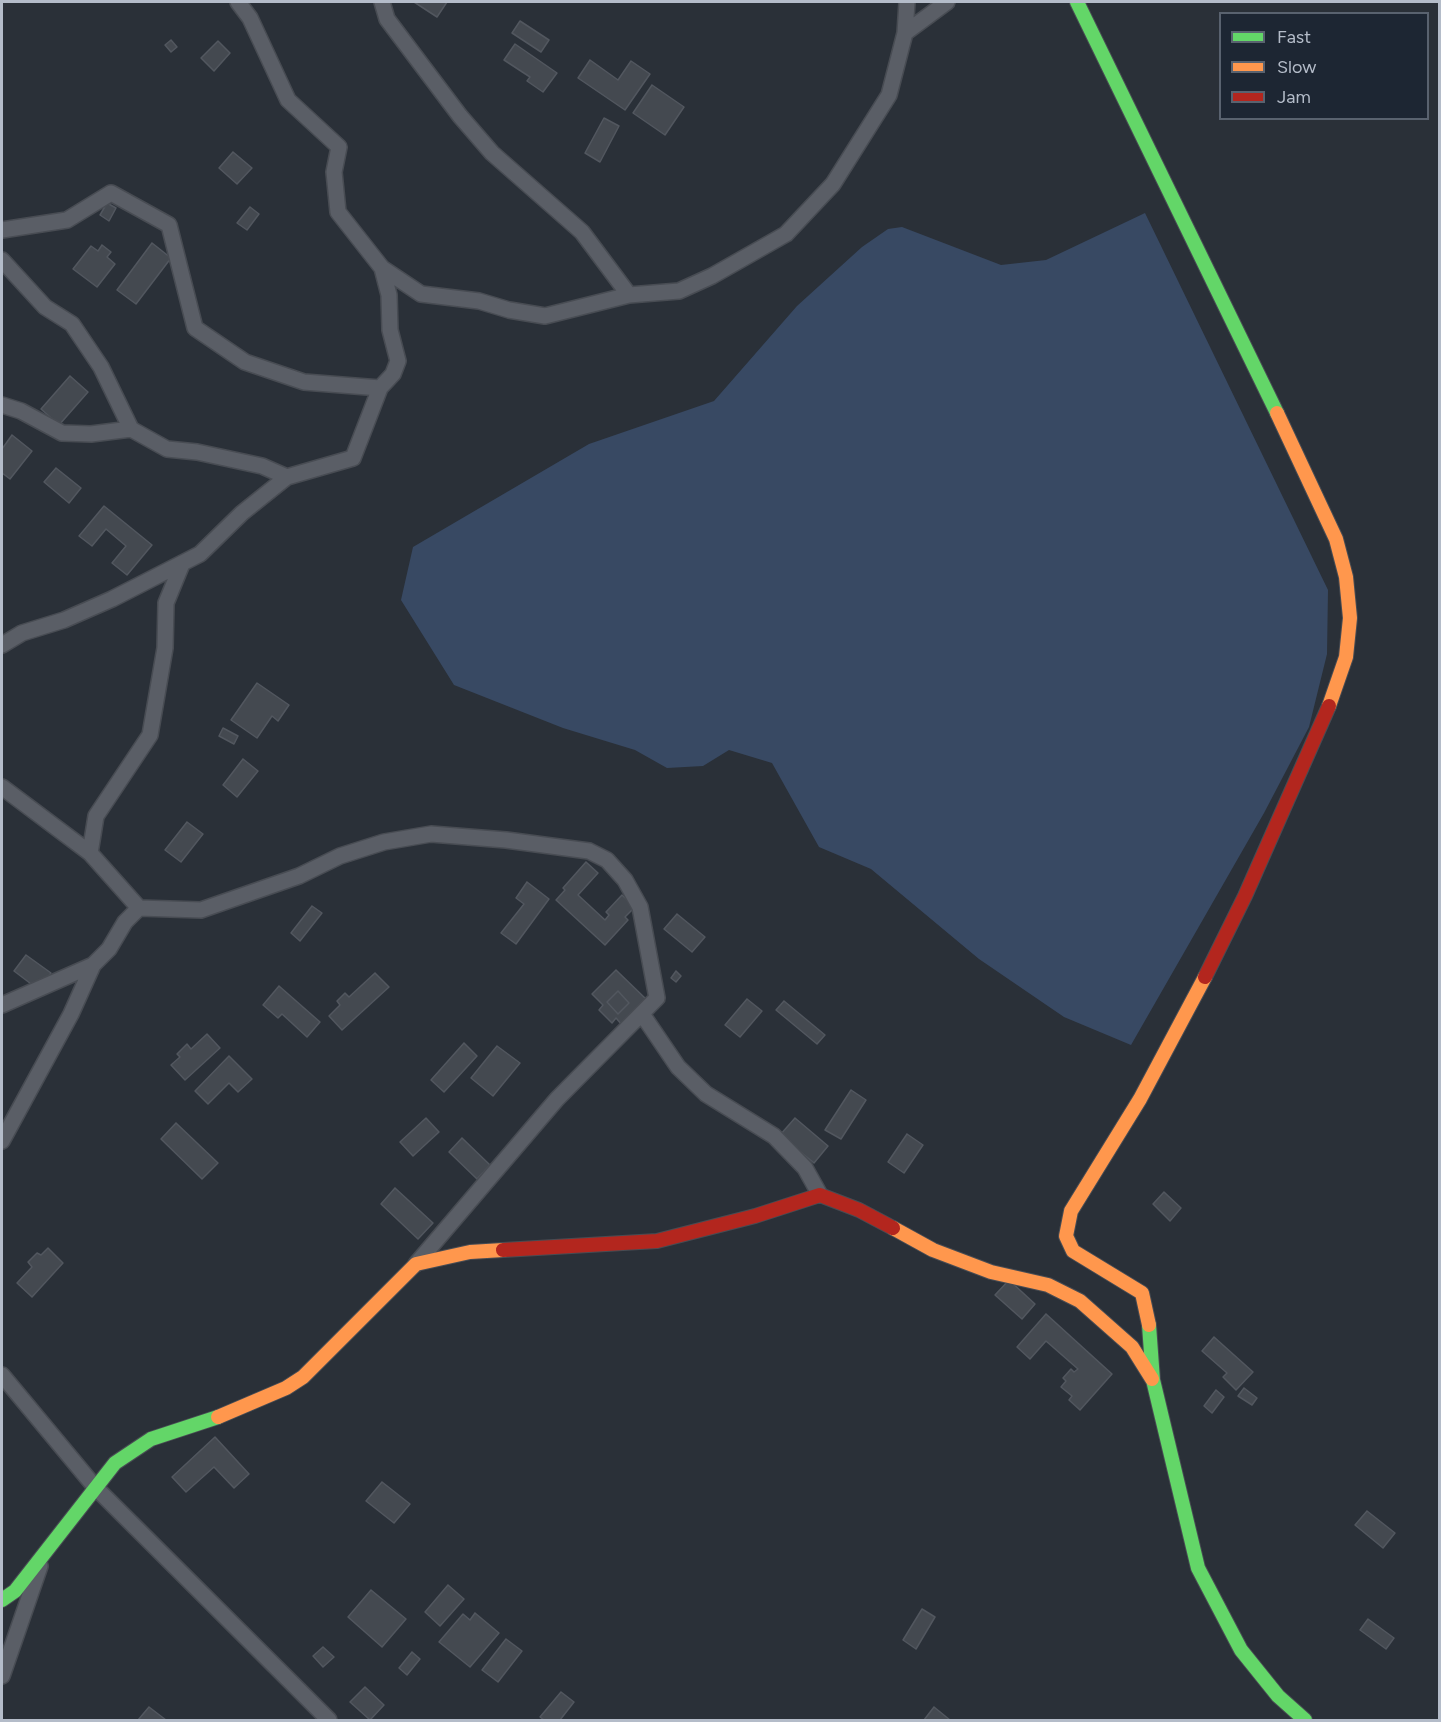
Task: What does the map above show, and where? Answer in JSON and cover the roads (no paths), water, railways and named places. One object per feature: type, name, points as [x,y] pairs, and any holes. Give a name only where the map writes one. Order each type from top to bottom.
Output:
[{"type":"street","points":[[238,2],[250,18],[288,100],[339,147],[334,172],[338,212],[382,268],[422,294],[479,301],[509,310],[545,316],[629,295],[679,291],[712,276],[786,234],[833,184],[889,95],[905,33],[908,2]]},
{"type":"street","points":[[382,2],[387,18],[479,139],[582,232],[629,295]]},
{"type":"street","points":[[905,33],[947,2]]},
{"type":"street","points":[[1077,2],[1300,458],[1336,539],[1346,578],[1350,618],[1346,657],[1322,725],[1245,896],[1191,1005],[1098,1171],[1071,1210],[1066,1236],[1073,1251],[1142,1293],[1149,1319],[1153,1380],[1198,1568],[1242,1650],[1278,1696],[1305,1720]]},
{"type":"street","points":[[2,230],[67,220],[111,193],[169,225],[195,328],[245,362],[304,382],[380,388]]},
{"type":"street","points":[[2,260],[45,307],[72,324],[101,367],[131,429],[167,449],[197,452],[262,466],[287,477]]},
{"type":"street","points":[[2,645],[22,633],[93,608],[201,554],[242,513],[287,477],[353,458],[380,388],[393,374],[398,361],[390,330],[389,295],[382,268]]},
{"type":"street","points":[[2,405],[21,411],[62,433],[91,434],[131,429]]},
{"type":"street","points":[[90,854],[96,816],[150,735],[165,648],[166,603],[182,564]]},
{"type":"street","points":[[2,787],[90,854],[139,908],[201,910],[299,876],[340,856],[384,842],[431,834],[506,840],[590,851],[607,860],[625,880],[640,907],[657,998],[557,1099],[416,1263],[303,1377],[239,1410],[151,1439],[115,1463],[15,1591],[2,1600]]},
{"type":"street","points":[[2,1141],[71,1014],[93,965],[109,949],[125,922],[139,908]]},
{"type":"street","points":[[2,1005],[93,965]]},
{"type":"street","points":[[642,1014],[678,1068],[706,1094],[774,1136],[805,1168],[820,1196]]},
{"type":"street","points":[[416,1263],[470,1252],[657,1241],[755,1216],[820,1196],[859,1210],[933,1250],[991,1272],[1026,1278],[1048,1285],[1080,1301],[1132,1347],[1153,1380]]},
{"type":"street","points":[[2,1375],[95,1487],[329,1720]]},
{"type":"street","points":[[2,1676],[44,1554]]},
{"type":"water","points":[[1145,213],[1328,590],[1327,654],[1309,727],[1264,813],[1131,1045],[1064,1017],[979,959],[871,869],[819,847],[772,763],[729,750],[703,766],[667,768],[635,750],[563,728],[454,685],[401,600],[413,547],[589,444],[714,401],[797,306],[862,247],[888,229],[902,227],[1001,265],[1046,260]]}]
